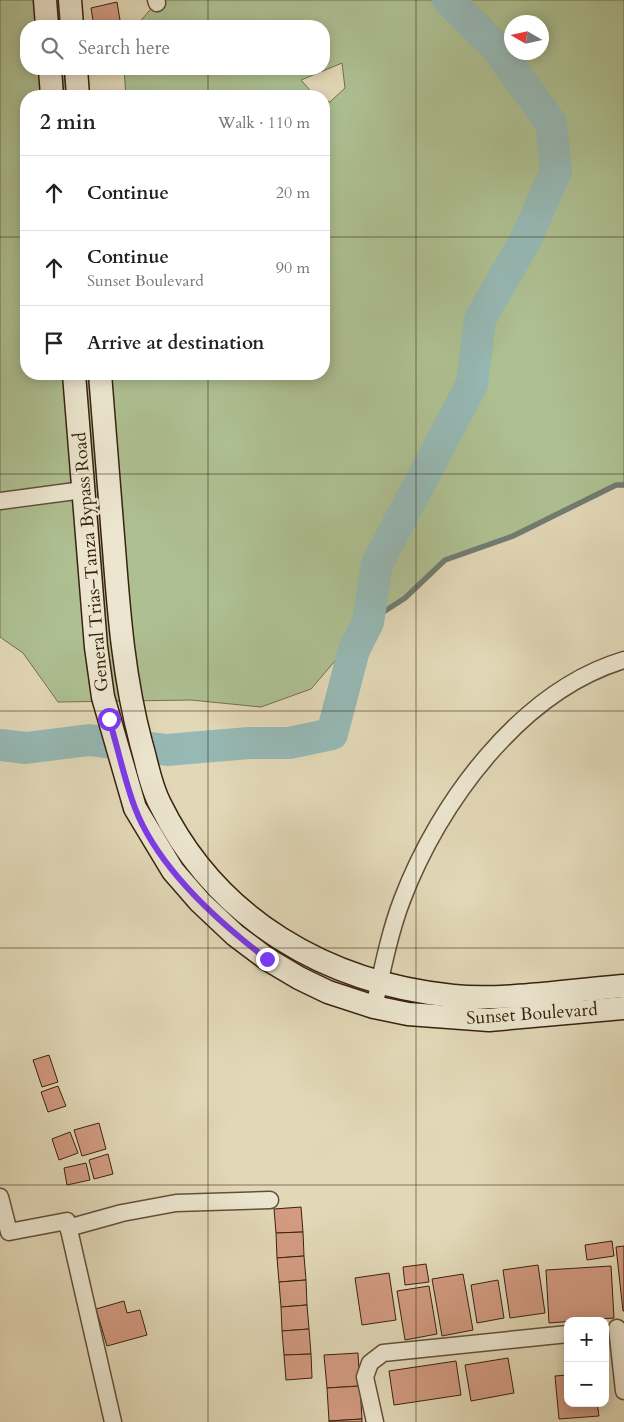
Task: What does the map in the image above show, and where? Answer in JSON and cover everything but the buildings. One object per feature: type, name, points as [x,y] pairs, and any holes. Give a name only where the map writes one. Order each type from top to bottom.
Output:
[{"type":"main road","points":[[45,0],[47,20]]},
{"type":"main road","points":[[70,0],[72,20]]},
{"type":"main road","points":[[50,75],[52,90]]},
{"type":"main road","points":[[76,75],[78,90]]},
{"type":"main road","name":"General Trias–Tanza Bypass Road","points":[[74,380],[96,648],[109,719],[126,777]]},
{"type":"main road","name":"General Trias–Tanza Bypass Road","points":[[100,380],[120,621],[133,712],[149,770]]},
{"type":"main road","name":"Sunset Boulevard","points":[[149,770],[159,802],[194,860],[251,917],[309,957],[336,969],[413,991],[456,996],[489,997],[624,986]]},
{"type":"main road","name":"Sunset Boulevard","points":[[126,777],[135,808],[173,872],[200,902],[235,934],[267,959],[328,992],[374,1007],[408,1014],[489,1020],[624,1008]]},
{"type":"street","points":[[0,501],[83,490]]},
{"type":"street","points":[[374,1007],[401,901],[430,839],[472,775],[510,729],[548,697],[592,671],[624,660]]},
{"type":"street","points":[[0,1197],[9,1232],[67,1221],[113,1422]]},
{"type":"street","points":[[68,1228],[122,1213],[176,1202],[270,1200]]},
{"type":"street","points":[[615,1329],[624,1391]]},
{"type":"street","points":[[375,1422],[365,1377],[370,1363],[384,1353],[564,1334]]},
{"type":"green space","points":[[0,0],[59,0],[61,20],[20,20],[20,75],[65,75],[66,90],[20,90],[20,380],[330,380],[330,102],[345,88],[342,63],[330,68],[330,20],[141,20],[156,3],[156,0],[624,0],[624,485],[616,485],[513,536],[445,560],[405,598],[368,622],[311,689],[261,707],[191,700],[58,702],[23,653],[0,637]]},
{"type":"green space","points":[[124,75],[313,75],[301,80],[310,90],[126,90]]},
{"type":"waterway","points":[[0,745],[26,748],[89,740],[167,750],[249,743],[289,743],[332,734],[354,650],[368,622],[377,564],[472,384],[480,319],[525,241],[556,171],[551,123],[496,47],[448,0]]},
{"type":"waterway","points":[[368,622],[405,598],[445,560],[513,536],[616,485],[624,485]]},
{"type":"route","points":[[109,719],[135,808],[152,840],[173,872],[200,902],[235,934],[267,959]]}]
